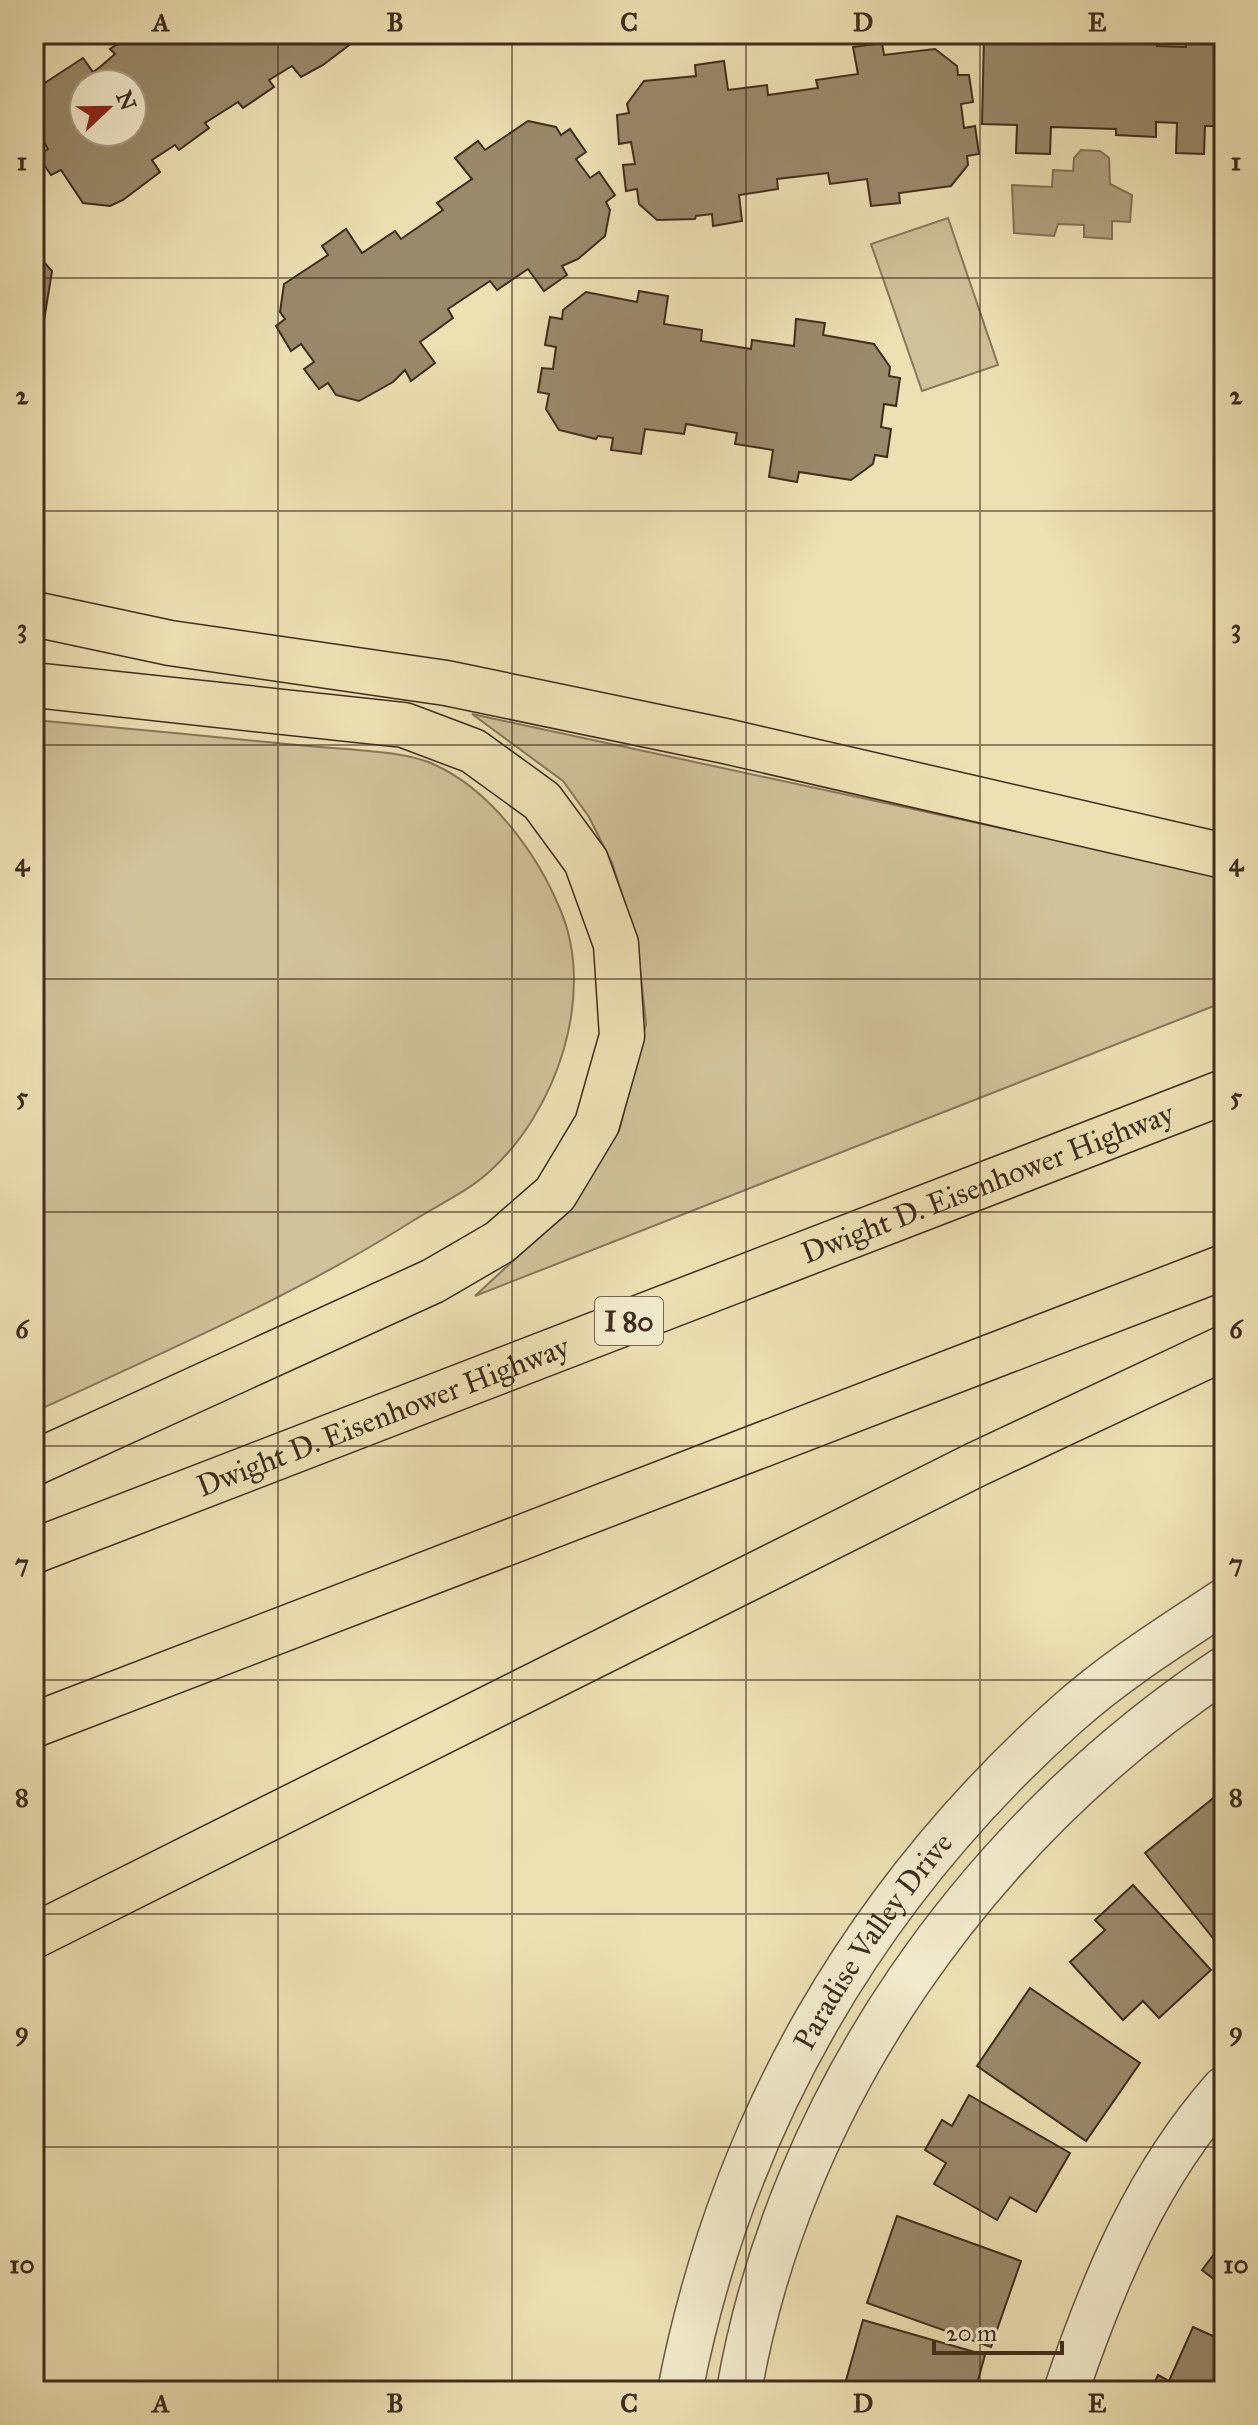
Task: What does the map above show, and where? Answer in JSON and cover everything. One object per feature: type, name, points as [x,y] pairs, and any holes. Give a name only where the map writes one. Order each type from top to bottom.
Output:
[{"type":"highway","points":[[34,614],[170,643],[446,683],[725,741],[1224,856]]},
{"type":"highway","points":[[34,685],[404,725],[473,751],[542,801],[586,861],[616,944],[622,1036],[597,1124],[555,1194],[500,1242],[433,1281],[34,1463]]},
{"type":"highway","name":"Dwight D. Eisenhower Highway","points":[[34,1551],[1224,1092]]},
{"type":"highway","points":[[34,1725],[1224,1267]]},
{"type":"highway","points":[[34,1936],[975,1465],[1224,1348]]},
{"type":"street","name":"Paradise Valley Drive","points":[[680,2391],[693,2324],[734,2192],[828,1996],[895,1897],[987,1790],[1068,1712],[1146,1653],[1224,1601]]},
{"type":"street","name":"Paradise Valley Drive","points":[[739,2391],[749,2333],[788,2212],[826,2122],[877,2028],[920,1965],[1020,1840],[1087,1775],[1175,1702],[1224,1669]]},
{"type":"street","points":[[1066,2391],[1095,2308],[1131,2227],[1190,2127],[1224,2089]]},
{"type":"shaded area","points":[[1081,150],[1100,151],[1109,158],[1110,184],[1132,195],[1130,222],[1112,221],[1112,239],[1084,237],[1084,225],[1058,224],[1054,236],[1014,233],[1012,185],[1052,187],[1053,170],[1073,171],[1074,158]]},
{"type":"shaded area","points":[[948,218],[998,365],[922,391],[871,244]]},
{"type":"shaded area","points":[[472,714],[1224,876],[1224,1002],[475,1296],[544,1232],[586,1180],[619,1131],[646,1024],[637,941],[612,863],[589,817],[563,781]]},
{"type":"shaded area","points":[[34,720],[372,751],[433,764],[474,789],[525,845],[560,909],[570,943],[574,978],[564,1050],[551,1085],[534,1118],[513,1147],[489,1172],[366,1249],[273,1300],[34,1412]]},
{"type":"building","points":[[133,34],[353,34],[352,43],[323,65],[301,77],[292,66],[269,80],[274,87],[243,108],[238,102],[205,123],[209,128],[179,150],[175,145],[152,160],[160,172],[123,200],[110,206],[83,203],[61,170],[51,175],[38,156],[48,149],[34,125],[34,90],[83,58],[90,68],[68,68],[68,148],[148,148],[148,68],[98,68],[115,54],[110,49]]},
{"type":"building","points":[[1017,34],[1157,34],[1157,46],[1186,47],[1187,34],[1208,34],[1208,42],[1224,42],[1224,126],[1205,126],[1204,154],[1176,153],[1177,123],[1156,122],[1156,137],[1116,135],[1116,129],[1051,127],[1050,154],[1016,153],[1017,125],[982,124],[984,37]]},
{"type":"building","points":[[882,43],[884,55],[935,49],[957,66],[958,75],[969,75],[973,102],[961,104],[964,128],[975,126],[979,154],[967,156],[968,165],[951,186],[899,193],[900,203],[871,206],[867,179],[830,184],[828,173],[777,179],[778,189],[739,195],[742,221],[713,226],[712,214],[696,216],[695,219],[657,220],[639,204],[637,189],[626,191],[623,165],[635,164],[631,142],[619,144],[617,115],[629,113],[627,104],[644,81],[696,76],[695,65],[724,61],[728,90],[767,85],[768,95],[818,88],[816,80],[858,74],[853,47]]},
{"type":"building","points":[[528,121],[556,127],[561,135],[570,129],[586,152],[576,159],[590,178],[599,172],[615,195],[606,202],[610,210],[605,236],[578,259],[562,266],[567,275],[544,291],[528,269],[497,290],[490,281],[448,309],[453,318],[420,342],[435,363],[411,381],[405,370],[393,382],[359,401],[336,395],[328,383],[319,389],[304,369],[314,362],[301,344],[291,351],[276,326],[285,319],[280,312],[284,284],[328,255],[322,246],[346,229],[362,253],[395,231],[401,239],[443,210],[437,203],[472,179],[455,158],[478,141],[485,150]]},
{"type":"building","points":[[34,251],[52,271],[42,333],[34,332]]},
{"type":"building","points":[[639,291],[668,296],[664,324],[702,330],[701,341],[751,349],[752,340],[794,346],[796,319],[825,323],[823,335],[874,344],[890,367],[889,376],[900,378],[896,406],[884,404],[881,427],[891,429],[887,457],[875,455],[873,464],[851,480],[799,472],[797,482],[769,477],[773,450],[735,444],[737,433],[686,424],[684,434],[645,429],[641,454],[611,450],[613,438],[598,436],[596,439],[559,430],[546,409],[549,394],[538,392],[542,368],[553,369],[556,347],[545,345],[550,317],[562,319],[563,310],[586,292],[637,302]]},
{"type":"building","points":[[1221,1792],[1224,1796],[1224,1952],[1145,1853]]},
{"type":"building","points":[[1133,1885],[1211,1970],[1159,2018],[1143,2001],[1123,2020],[1070,1962],[1105,1930],[1095,1920]]},
{"type":"building","points":[[1030,1988],[1140,2063],[1086,2141],[977,2066]]},
{"type":"building","points":[[969,2095],[1070,2153],[1036,2212],[1010,2197],[997,2220],[934,2184],[946,2163],[925,2150],[942,2120],[952,2126]]},
{"type":"building","points":[[897,2216],[1021,2261],[991,2347],[867,2303]]},
{"type":"building","points":[[1224,2241],[1224,2287],[1202,2270]]},
{"type":"building","points":[[863,2320],[985,2355],[975,2391],[843,2391]]},
{"type":"building","points":[[1193,2327],[1224,2341],[1224,2391],[1151,2391],[1158,2375],[1169,2381]]}]
